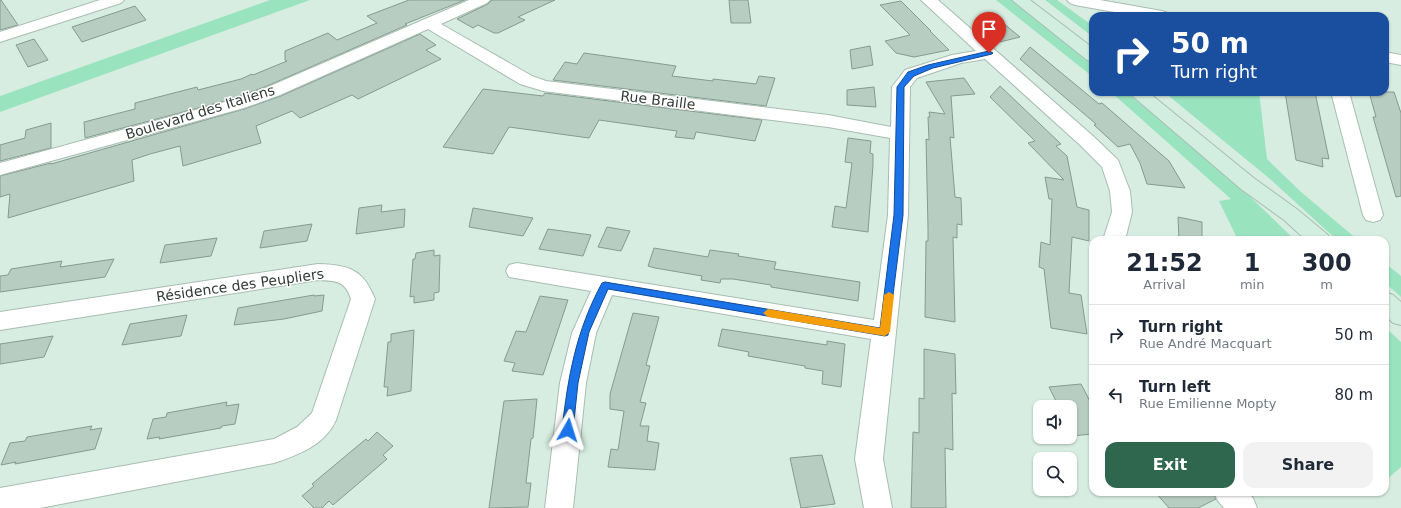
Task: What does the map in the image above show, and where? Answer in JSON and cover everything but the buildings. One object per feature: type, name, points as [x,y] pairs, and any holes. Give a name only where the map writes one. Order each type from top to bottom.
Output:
[{"type":"main road","points":[[1020,0],[1089,53]]},
{"type":"main road","points":[[1037,0],[1089,38]]},
{"type":"main road","points":[[1142,96],[1248,184],[1291,215],[1315,236]]},
{"type":"main road","points":[[1161,96],[1242,163],[1291,215]]},
{"type":"main road","points":[[1389,305],[1401,316]]},
{"type":"street","points":[[56,20],[67,0]]},
{"type":"street","points":[[0,38],[116,0]]},
{"type":"street","name":"Boulevard des Italiens","points":[[0,169],[238,104],[274,91],[482,0]]},
{"type":"street","points":[[929,0],[1111,165],[1120,191],[1122,212],[1115,236]]},
{"type":"street","points":[[1075,0],[1140,12]]},
{"type":"street","name":"Rue Braille","points":[[430,24],[526,80],[543,86],[828,121],[900,134]]},
{"type":"street","points":[[878,508],[869,459],[898,215],[901,87],[911,74],[938,65],[989,53]]},
{"type":"street","points":[[1389,58],[1401,60]]},
{"type":"street","points":[[1341,96],[1373,215]]},
{"type":"street","points":[[517,271],[885,332]]},
{"type":"street","name":"Résidence des Peupliers","points":[[0,321],[318,272],[338,273],[351,278],[359,286],[363,299],[323,420],[311,434],[293,445],[274,451],[0,502]]},
{"type":"street","points":[[559,508],[573,383],[584,332],[605,285]]},
{"type":"street","points":[[1232,496],[1243,508]]},
{"type":"green space","points":[[270,0],[310,0],[0,112],[0,96]]},
{"type":"green space","points":[[996,0],[1011,0],[1089,62],[1089,74]]},
{"type":"green space","points":[[1045,0],[1057,0],[1089,23],[1089,34]]},
{"type":"green space","points":[[1115,96],[1131,96],[1240,187],[1291,236],[1236,236],[1219,201],[1231,199]]},
{"type":"green space","points":[[1169,96],[1259,96],[1267,159],[1301,192],[1353,236],[1333,236],[1270,179]]},
{"type":"green space","points":[[1389,266],[1401,276],[1401,297],[1389,286]]},
{"type":"green space","points":[[1389,331],[1401,342],[1401,467],[1389,478]]},
{"type":"slow traffic","points":[[768,313],[885,332],[889,295]]},
{"type":"route","points":[[568,430],[573,383],[584,332],[605,285],[829,324],[885,332],[898,215],[901,87],[911,74],[931,66],[989,53]]}]
